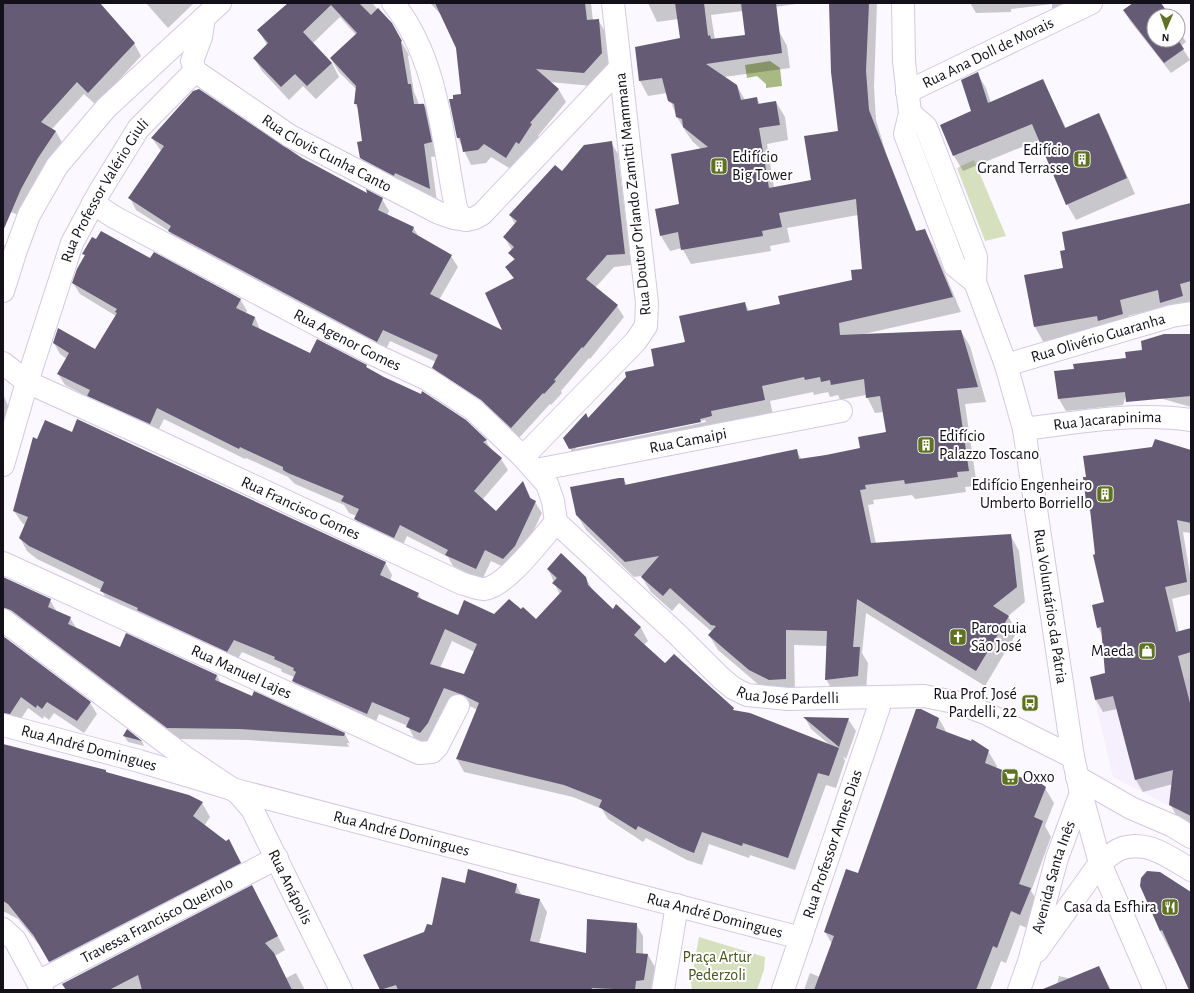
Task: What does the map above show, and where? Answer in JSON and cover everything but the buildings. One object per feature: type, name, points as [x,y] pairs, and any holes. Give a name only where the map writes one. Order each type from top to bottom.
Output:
[{"type":"street","points":[[3,291],[16,250],[30,215],[57,166],[106,108],[220,3]]},
{"type":"street","points":[[393,3],[412,31],[429,70],[456,208],[460,216],[466,220],[475,218],[482,214],[620,68]]},
{"type":"street","name":"Rua Doutor Orlando Zamitti Mammana","points":[[530,463],[636,341],[646,326],[647,303],[613,3]]},
{"type":"street","name":"Rua Voluntários da Pátria","points":[[903,3],[907,92],[910,113],[905,134],[954,266],[975,282],[1006,366],[1024,429],[1077,776],[1100,863],[1155,990]]},
{"type":"street","name":"Rua Ana Doll de Morais","points":[[907,92],[1091,3]]},
{"type":"street","points":[[195,71],[192,61],[201,37],[204,18]]},
{"type":"street","name":"Rua Clovis Cunha Canto","points":[[195,71],[297,140],[439,213],[453,218],[466,220]]},
{"type":"street","name":"Rua Professor Valério Giuli","points":[[3,465],[27,382],[72,243],[93,203],[138,129],[195,71]]},
{"type":"street","name":"Rua Agenor Gomes","points":[[93,203],[114,216],[306,319],[375,355],[427,379],[474,410],[530,463],[547,484],[553,501],[556,522]]},
{"type":"street","name":"Rua Olivério Guaranha","points":[[1006,366],[1172,316],[1191,313]]},
{"type":"street","points":[[3,363],[27,382]]},
{"type":"street","name":"Rua Francisco Gomes","points":[[27,382],[153,438],[463,584],[484,589],[496,585],[516,568],[556,522]]},
{"type":"street","name":"Rua Camaipi","points":[[530,463],[840,411]]},
{"type":"street","name":"Rua Jacarapinima","points":[[1024,429],[1144,416],[1191,420]]},
{"type":"street","name":"Rua José Pardelli","points":[[556,522],[733,688],[747,695],[767,698],[882,698],[900,695],[924,696],[959,703],[985,713],[1077,776],[1131,808],[1182,832]]},
{"type":"street","name":"Rua Manuel Lajes","points":[[3,563],[419,753],[432,752],[437,747],[458,706]]},
{"type":"street","points":[[3,620],[186,758],[232,789]]},
{"type":"street","name":"Rua Professor Annes Dias","points":[[783,990],[802,938],[882,698]]},
{"type":"street","name":"Rua André Domingues","points":[[3,725],[139,761],[232,789],[802,938]]},
{"type":"street","name":"Avenida Santa Inês","points":[[1019,990],[1029,962],[1077,776]]},
{"type":"street","name":"Rua Anápolis","points":[[232,789],[252,809],[341,990]]},
{"type":"street","points":[[1182,832],[1167,826],[1158,833],[1151,847],[1191,870]]},
{"type":"street","name":"Avenida Santa Inês","points":[[1029,962],[1100,863],[1119,850],[1133,846],[1151,847]]},
{"type":"street","name":"Travessa Francisco Queirolo","points":[[40,986],[276,858]]},
{"type":"street","points":[[663,990],[678,905]]},
{"type":"street","points":[[3,929],[15,940],[40,986]]},
{"type":"shaded area","points":[[770,61],[780,68],[782,86],[766,88],[766,84],[757,76],[747,78],[745,65]]},
{"type":"shaded area","points":[[1191,677],[1190,816],[1113,777],[1095,700]]},
{"type":"green space","points":[[974,160],[1006,236],[985,241],[957,168]]},
{"type":"green space","name":"Praça Artur Pederzoli","points":[[699,937],[765,957],[764,970],[757,990],[692,990],[691,981]]},
{"type":"place","name":"Edifício Grand Terrasse","points":[[1082,159]]},
{"type":"place","name":"Edifício Big Tower","points":[[719,166]]},
{"type":"place","name":"Edifício Palazzo Toscano","points":[[926,445]]},
{"type":"place","name":"Edifício Engenheiro Umberto Borriello","points":[[1105,494]]},
{"type":"place","name":"Paroquia São José","points":[[958,637]]},
{"type":"place","name":"Maeda","points":[[1147,651]]},
{"type":"place","name":"Rua Prof. José Pardelli, 22","points":[[1030,703]]},
{"type":"place","name":"Oxxo","points":[[1010,777]]},
{"type":"place","name":"Casa da Esfhira","points":[[1170,907]]}]
